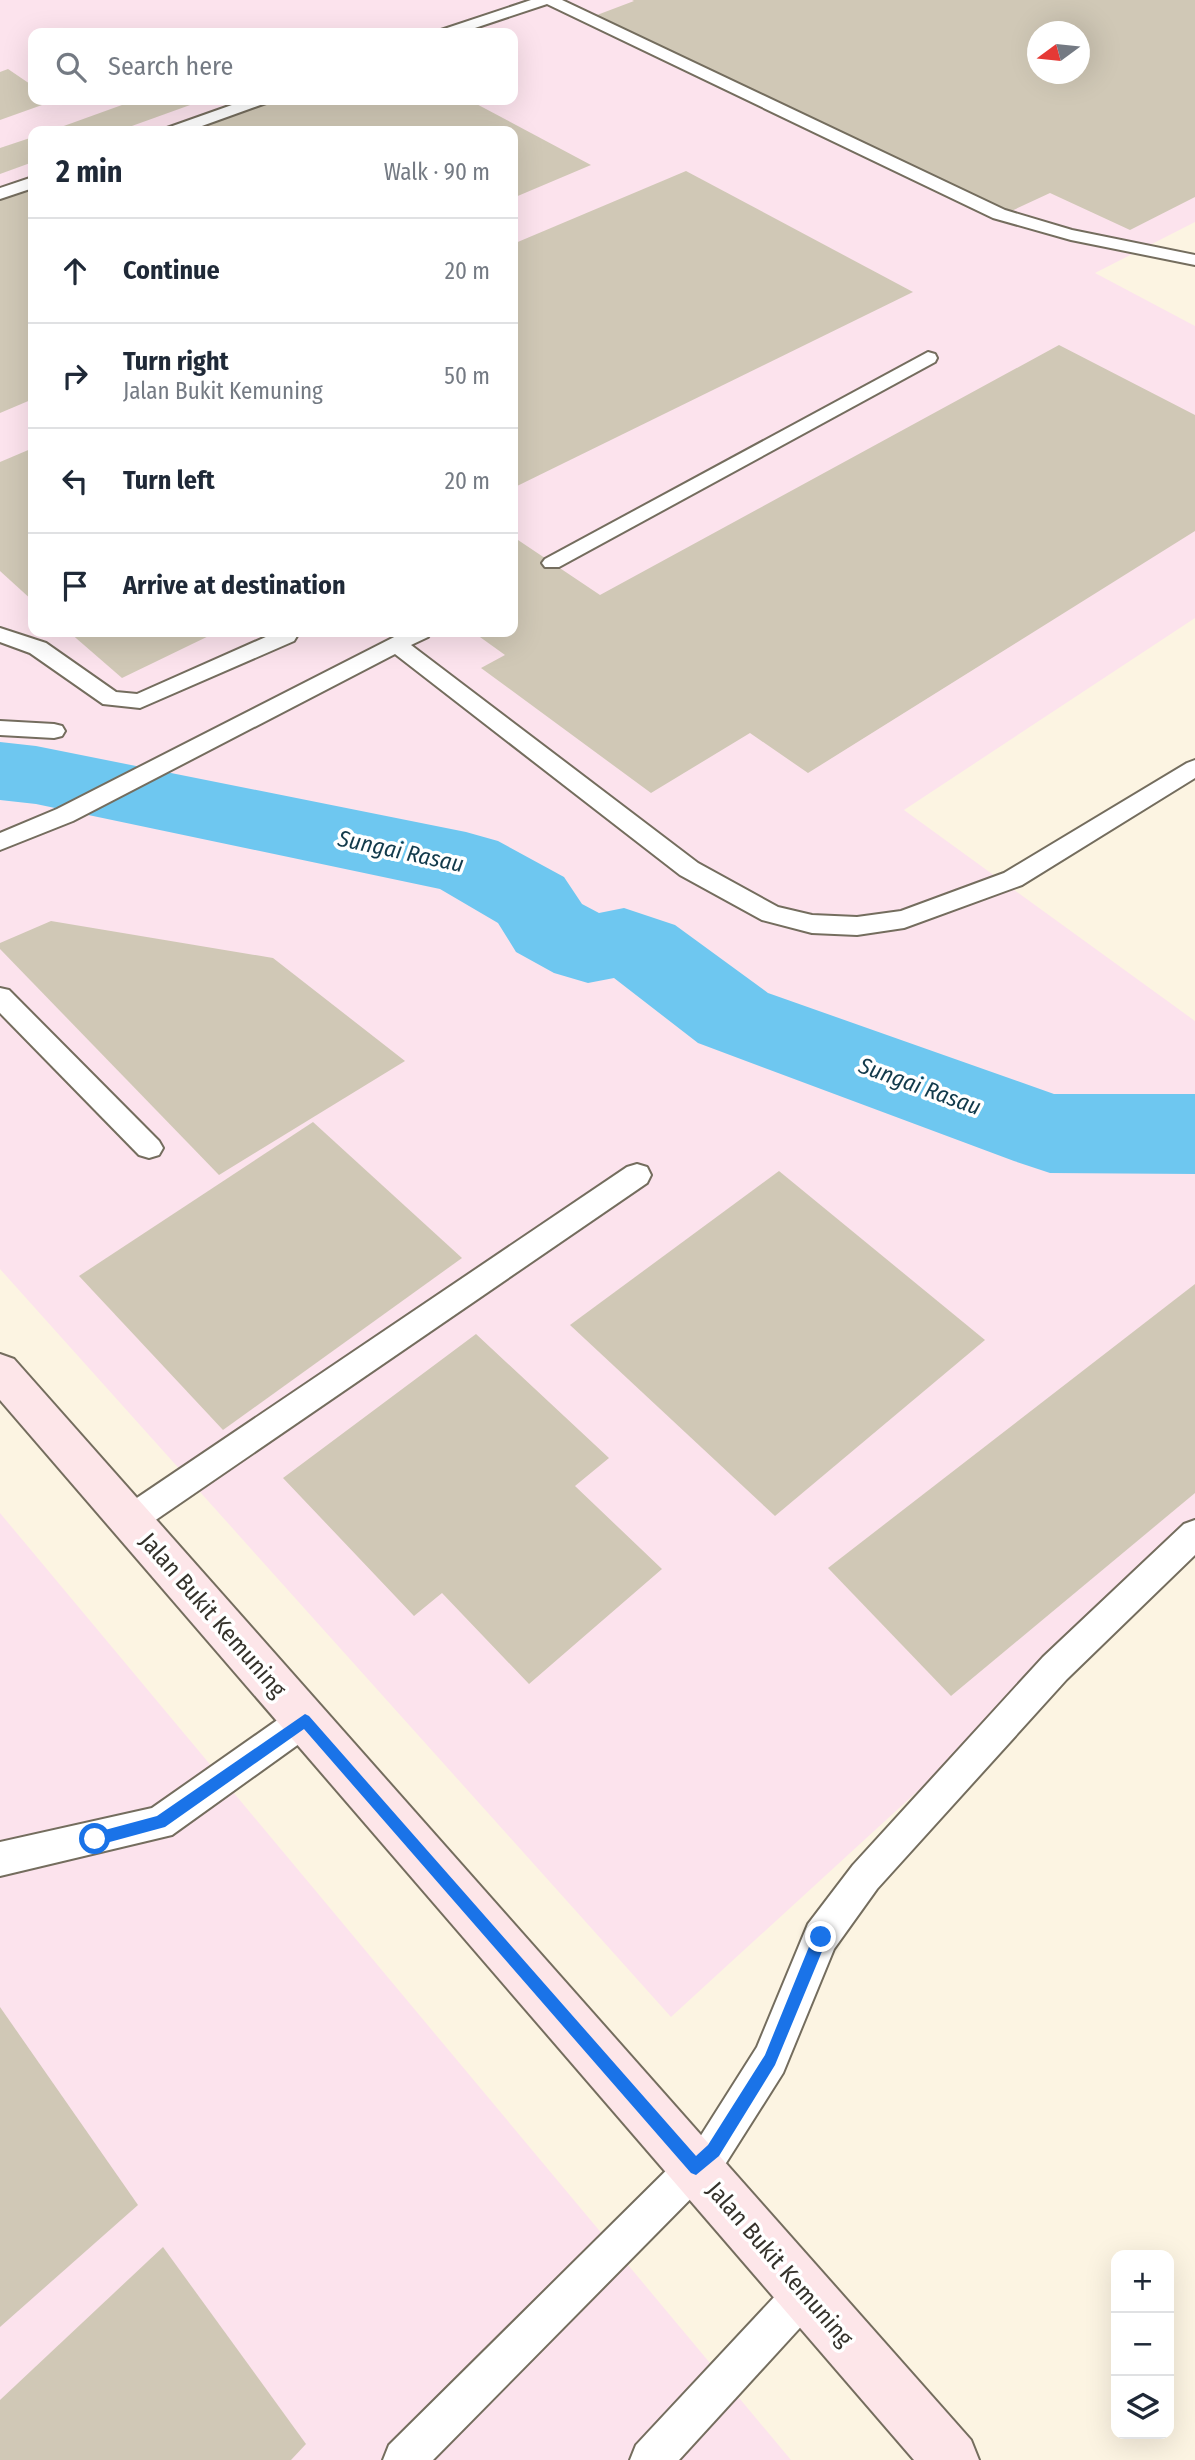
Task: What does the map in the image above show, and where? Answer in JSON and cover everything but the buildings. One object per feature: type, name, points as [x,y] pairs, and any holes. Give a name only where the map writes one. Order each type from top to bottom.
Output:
[{"type":"main road","name":"Jalan Bukit Kemuning","points":[[5,1387],[130,1520],[951,2460]]},
{"type":"lane","points":[[461,28],[548,0],[999,214],[1032,226],[1195,260]]},
{"type":"lane","points":[[187,126],[246,105]]},
{"type":"lane","points":[[0,194],[28,184]]},
{"type":"lane","points":[[552,564],[928,358]]},
{"type":"lane","points":[[0,635],[38,648],[90,687],[111,699],[140,701],[284,637]]},
{"type":"lane","points":[[0,842],[65,816],[410,637]]},
{"type":"lane","points":[[396,644],[690,869],[771,914],[812,924],[857,926],[904,919],[1013,879],[1195,768]]},
{"type":"lane","points":[[0,728],[54,731]]},
{"type":"lane","points":[[0,997],[149,1148]]},
{"type":"lane","points":[[130,1520],[637,1175]]},
{"type":"lane","points":[[404,2460],[713,2150],[770,2060],[821,1937],[865,1877],[1055,1668],[1195,1534]]},
{"type":"lane","points":[[0,1859],[160,1822],[305,1720]]},
{"type":"lane","points":[[651,2460],[805,2293]]},
{"type":"shaded area","points":[[0,0],[1195,0],[1195,222],[1095,273],[1195,326],[1195,618],[904,810],[1195,1021],[1195,1537],[671,2017],[0,1269]]},
{"type":"shaded area","points":[[0,1513],[791,2460],[0,2460]]},
{"type":"waterway","name":"Sungai Rasau","points":[[0,771],[36,775],[466,863],[531,900],[549,928],[588,949],[624,942],[641,949],[733,1018],[1050,1133],[1195,1134]]},
{"type":"route","points":[[95,1839],[160,1822],[305,1720],[696,2167],[713,2150],[770,2060],[821,1937]]}]
